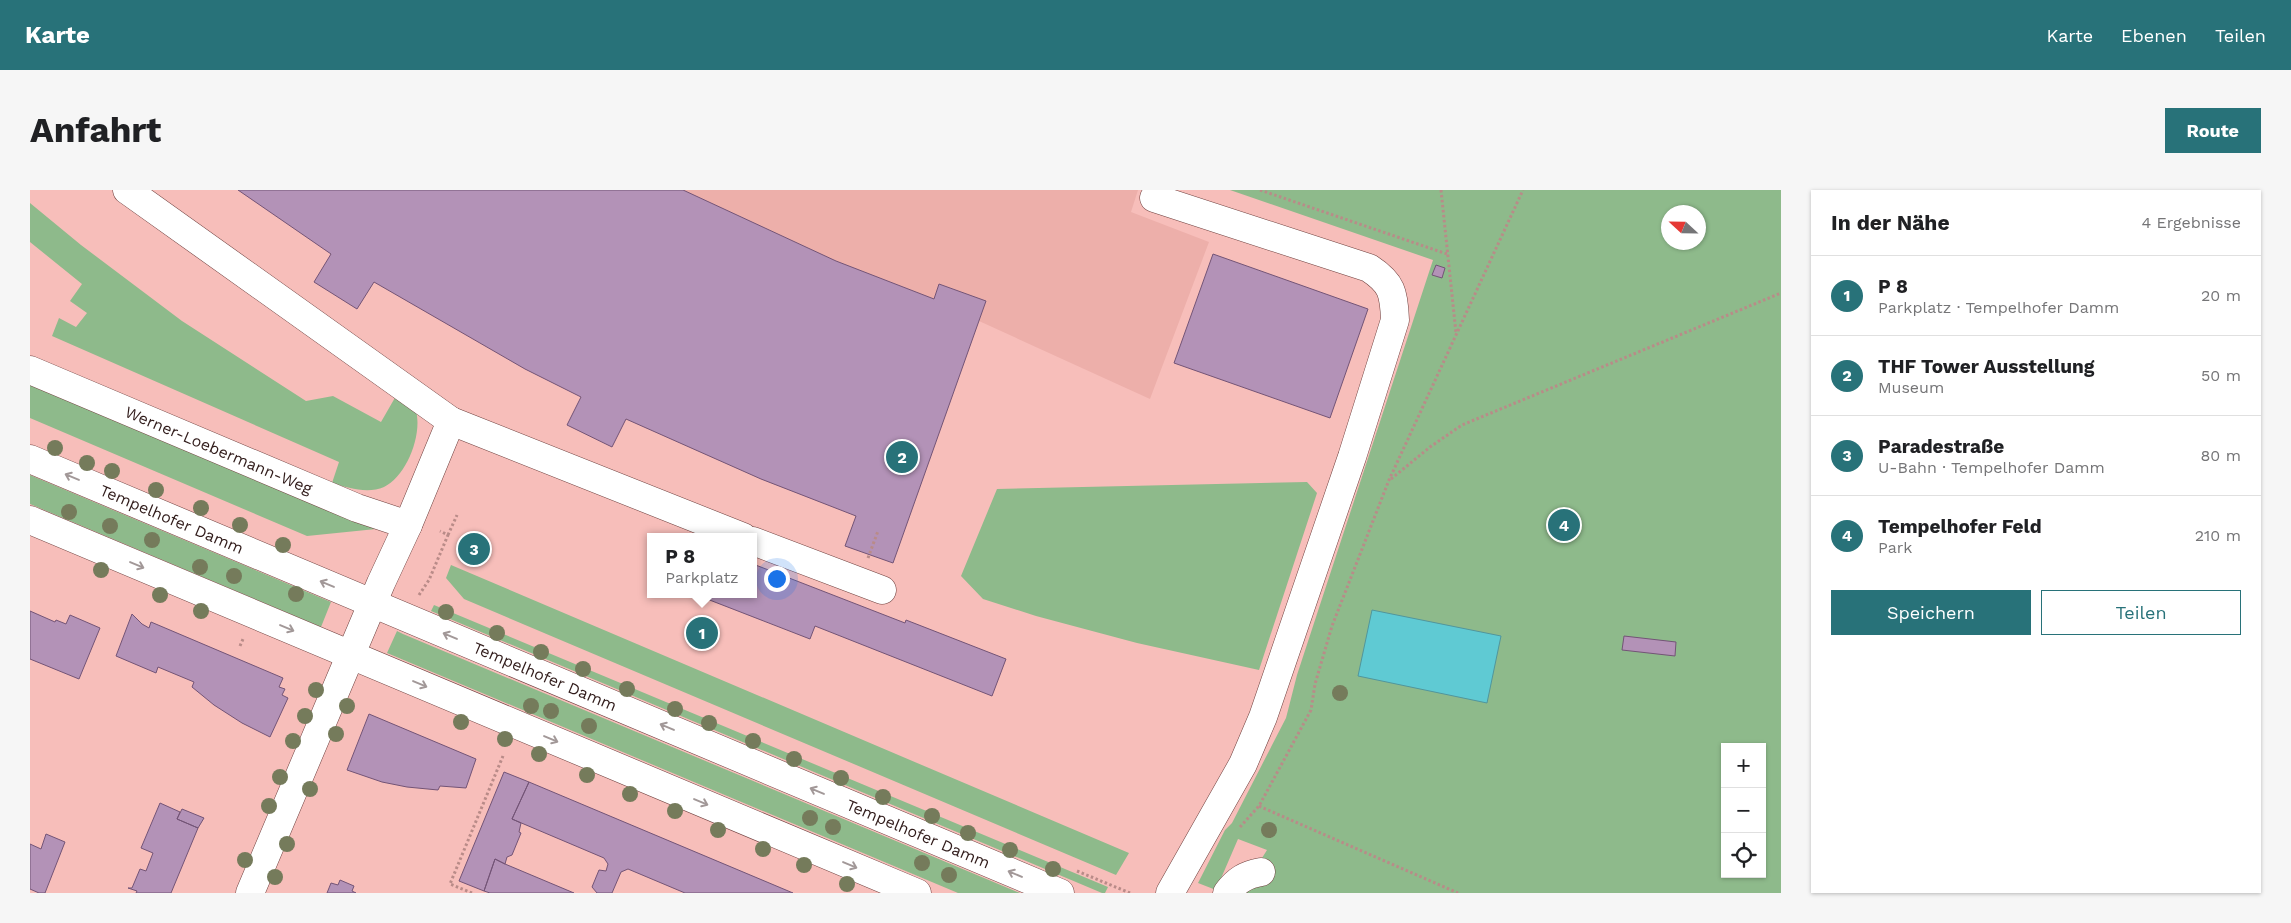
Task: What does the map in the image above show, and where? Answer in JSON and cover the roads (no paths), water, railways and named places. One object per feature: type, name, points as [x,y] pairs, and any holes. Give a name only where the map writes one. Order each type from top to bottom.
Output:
[{"type":"main road","points":[[127,190],[451,421],[733,533]]},
{"type":"main road","points":[[1154,198],[1369,268],[1385,278],[1394,297],[1395,320],[1352,457],[1263,717],[1243,764],[1170,893]]},
{"type":"main road","name":"Werner-Loebermann-Weg","points":[[30,370],[357,508],[408,525]]},
{"type":"main road","points":[[250,893],[350,654],[408,525],[451,421]]},
{"type":"main road","name":"Tempelhofer Damm","points":[[30,459],[1060,893]]},
{"type":"main road","points":[[30,520],[917,893]]},
{"type":"main road","points":[[757,543],[882,590]]},
{"type":"main road","points":[[1227,893],[1245,875],[1261,872]]},
{"type":"water","points":[[1372,610],[1501,636],[1487,703],[1358,676]]},
{"type":"place","name":"THF Tower Ausstellung","points":[[902,457]]},
{"type":"place","name":"Tempelhofer Feld","points":[[1564,525]]},
{"type":"place","name":"Paradestraße","points":[[474,549]]},
{"type":"place","name":"P 8","points":[[702,633]]}]
